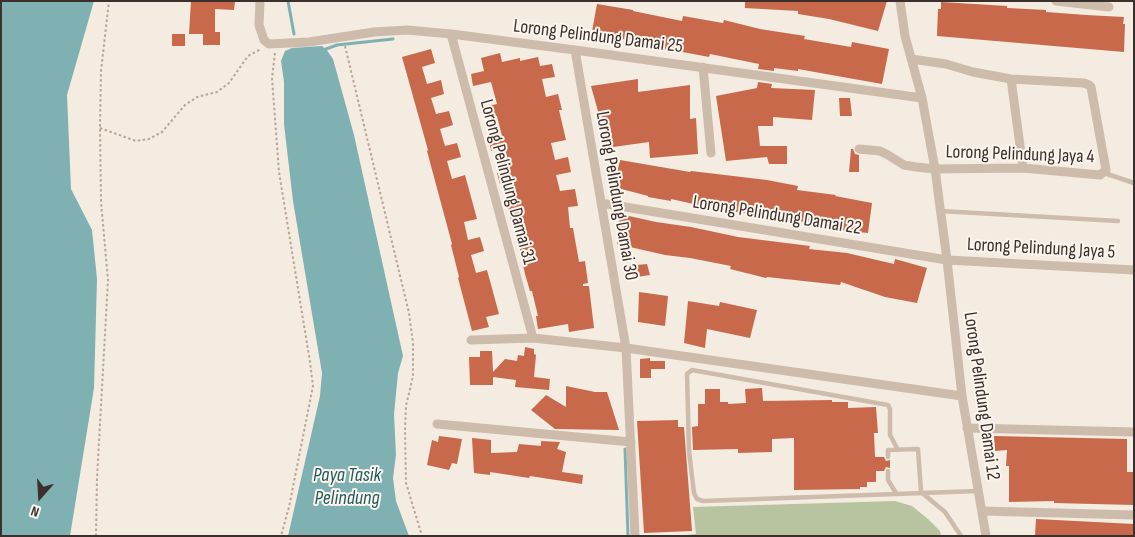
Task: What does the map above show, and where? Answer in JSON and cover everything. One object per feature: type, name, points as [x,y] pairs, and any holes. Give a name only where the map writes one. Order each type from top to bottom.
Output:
[{"type":"street","points":[[260,1],[259,25],[264,40],[270,44]]},
{"type":"street","name":"Lorong Pelindung Damai 12","points":[[900,1],[905,36],[922,98],[934,169],[947,260],[962,396],[986,536]]},
{"type":"street","points":[[1056,1],[1109,7]]},
{"type":"street","name":"Lorong Pelindung Damai 25","points":[[270,44],[309,42],[374,32],[407,30],[575,50],[922,98]]},
{"type":"street","name":"Lorong Pelindung Damai 31","points":[[451,34],[532,338]]},
{"type":"street","name":"Lorong Pelindung Damai 30","points":[[575,50],[626,348],[635,536]]},
{"type":"street","points":[[911,59],[946,64],[973,72],[1011,79],[1084,83],[1089,85],[1091,87],[1106,166],[1104,173]]},
{"type":"street","points":[[703,67],[711,153]]},
{"type":"street","points":[[1011,79],[1023,168]]},
{"type":"street","name":"Lorong Pelindung Jaya 4","points":[[859,149],[880,151],[910,166],[934,169],[1023,168],[1100,176],[1104,173]]},
{"type":"street","name":"Lorong Pelindung Damai 22","points":[[601,204],[947,260]]},
{"type":"street","name":"Lorong Pelindung Jaya 5","points":[[947,260],[1134,270]]},
{"type":"street","points":[[471,340],[532,338],[626,348],[962,396]]},
{"type":"street","points":[[437,424],[631,442]]},
{"type":"street","points":[[967,428],[1134,432]]},
{"type":"street","points":[[982,511],[1134,515]]},
{"type":"lane","points":[[1104,173],[1134,182]]},
{"type":"lane","points":[[940,211],[1118,221]]},
{"type":"lane","points":[[898,450],[890,435],[890,409],[888,405],[692,370],[687,374],[689,451],[694,492],[697,499],[703,501],[978,491]]},
{"type":"lane","points":[[888,457],[888,450],[918,449],[920,492],[945,512],[961,536]]},
{"type":"lane","points":[[888,471],[888,480],[896,493]]},
{"type":"path","points":[[96,536],[97,478],[108,280],[101,202],[101,71],[109,1]]},
{"type":"path","points":[[281,536],[289,507],[313,386],[279,172],[272,78],[273,55],[282,43]]},
{"type":"path","points":[[100,128],[136,141],[149,140],[162,132],[185,105],[197,97],[217,92],[229,83],[248,56],[270,44]]},
{"type":"path","points":[[345,48],[409,313],[413,344],[413,376],[406,406],[406,484],[422,536]]},
{"type":"green space","points":[[895,501],[912,506],[940,531],[941,536],[675,536],[696,534],[693,507]]},
{"type":"water","points":[[1,1],[94,1],[67,95],[71,189],[92,230],[97,279],[94,388],[70,536],[1,536]]},
{"type":"water","name":"Paya Tasik Pelindung","points":[[322,46],[333,59],[354,135],[403,356],[398,373],[394,414],[396,455],[393,478],[396,501],[409,536],[288,536],[320,396],[322,373],[293,201],[284,124],[284,82],[281,61],[285,51],[292,48]]},
{"type":"building","points":[[191,1],[235,1],[234,10],[215,9],[215,32],[220,32],[220,45],[203,45],[203,34],[189,34]]},
{"type":"building","points":[[745,1],[887,1],[878,31],[829,19],[798,14],[798,11],[745,8]]},
{"type":"building","points":[[941,2],[1124,17],[1124,52],[937,36],[938,9],[941,9]]},
{"type":"building","points":[[597,4],[682,21],[683,16],[723,23],[724,20],[760,29],[805,36],[804,39],[851,47],[852,42],[889,49],[882,84],[798,69],[798,71],[774,68],[774,71],[758,69],[759,64],[710,54],[709,57],[672,50],[633,47],[634,40],[591,37]]},
{"type":"building","points":[[172,34],[185,34],[185,46],[172,46]]},
{"type":"building","points":[[431,49],[435,63],[422,67],[427,84],[441,80],[444,94],[431,98],[436,114],[449,111],[453,125],[440,129],[445,146],[457,143],[461,157],[447,161],[452,179],[465,175],[477,219],[464,222],[468,240],[480,237],[484,251],[471,255],[476,273],[487,270],[499,314],[486,317],[489,327],[472,331],[428,150],[402,57]]},
{"type":"building","points":[[500,53],[502,62],[538,57],[540,66],[552,64],[555,77],[542,79],[546,97],[558,94],[562,110],[559,110],[566,140],[551,143],[555,160],[568,157],[571,172],[556,175],[560,191],[575,189],[578,206],[568,207],[570,228],[573,228],[579,262],[585,261],[588,283],[583,284],[583,286],[589,286],[594,328],[569,332],[568,324],[538,329],[536,316],[538,316],[532,291],[530,291],[525,274],[514,220],[511,220],[503,184],[500,184],[497,173],[510,170],[505,148],[491,151],[489,139],[502,136],[497,116],[486,118],[483,107],[497,104],[491,82],[473,86],[471,74],[484,71],[481,58]]},
{"type":"building","points":[[638,79],[638,92],[690,85],[690,119],[696,118],[698,154],[650,158],[649,142],[606,148],[601,114],[599,115],[591,86]]},
{"type":"building","points":[[758,82],[772,84],[771,88],[815,90],[812,120],[773,117],[773,126],[758,126],[760,146],[787,146],[787,164],[769,164],[767,157],[726,161],[716,96],[757,88]]},
{"type":"building","points":[[839,98],[850,98],[852,116],[840,116]]},
{"type":"building","points":[[851,149],[853,149],[855,154],[859,155],[859,172],[849,172]]},
{"type":"building","points":[[620,160],[690,172],[767,180],[798,186],[797,190],[836,195],[872,203],[868,233],[839,230],[800,220],[721,210],[671,199],[671,201],[648,197],[614,187]]},
{"type":"building","points":[[620,214],[738,237],[810,246],[809,249],[847,253],[894,264],[895,259],[927,268],[917,303],[885,297],[841,282],[840,285],[766,278],[730,269],[731,266],[665,255],[617,244]]},
{"type":"building","points":[[647,264],[650,275],[630,278],[627,266]]},
{"type":"building","points":[[639,292],[668,296],[665,326],[638,322]]},
{"type":"building","points":[[688,301],[719,306],[720,302],[757,310],[750,338],[707,329],[705,348],[684,343]]},
{"type":"building","points":[[525,347],[534,349],[534,354],[536,355],[534,377],[550,379],[549,390],[515,387],[516,380],[493,377],[493,385],[470,385],[469,357],[480,357],[480,351],[492,351],[493,372],[505,359],[517,361],[518,355],[524,356]]},
{"type":"building","points":[[650,358],[650,361],[665,361],[665,369],[651,369],[651,378],[640,378],[640,359]]},
{"type":"building","points":[[566,386],[595,392],[607,392],[619,430],[555,429],[531,410],[546,395],[566,407]]},
{"type":"building","points":[[762,388],[763,401],[832,400],[832,402],[848,402],[848,408],[876,407],[878,433],[874,433],[875,457],[884,457],[886,461],[890,460],[890,468],[886,467],[884,471],[876,471],[876,482],[867,482],[867,487],[860,487],[860,489],[794,490],[794,438],[772,439],[772,452],[738,453],[738,449],[693,450],[692,427],[698,426],[698,404],[705,404],[705,389],[720,389],[720,402],[728,402],[728,404],[746,403],[745,389]]},
{"type":"building","points":[[678,420],[678,427],[684,427],[692,531],[644,533],[637,421]]},
{"type":"building","points":[[439,436],[462,439],[457,464],[452,463],[449,470],[427,465],[432,440],[438,442]]},
{"type":"building","points":[[994,436],[1127,439],[1127,472],[1134,472],[1134,505],[1054,503],[1054,501],[1009,502],[1009,466],[1006,466],[1007,450],[995,451]]},
{"type":"building","points":[[472,438],[491,440],[491,453],[517,452],[519,444],[541,446],[541,441],[560,442],[557,449],[566,452],[562,472],[583,475],[582,484],[530,476],[529,478],[490,472],[490,475],[474,473]]},
{"type":"building","points":[[1036,519],[1134,524],[1134,536],[1035,536]]},
{"type":"waterway","points":[[288,1],[294,34]]},
{"type":"waterway","points":[[326,49],[337,45],[393,39]]},
{"type":"waterway","points":[[625,449],[628,536]]}]
